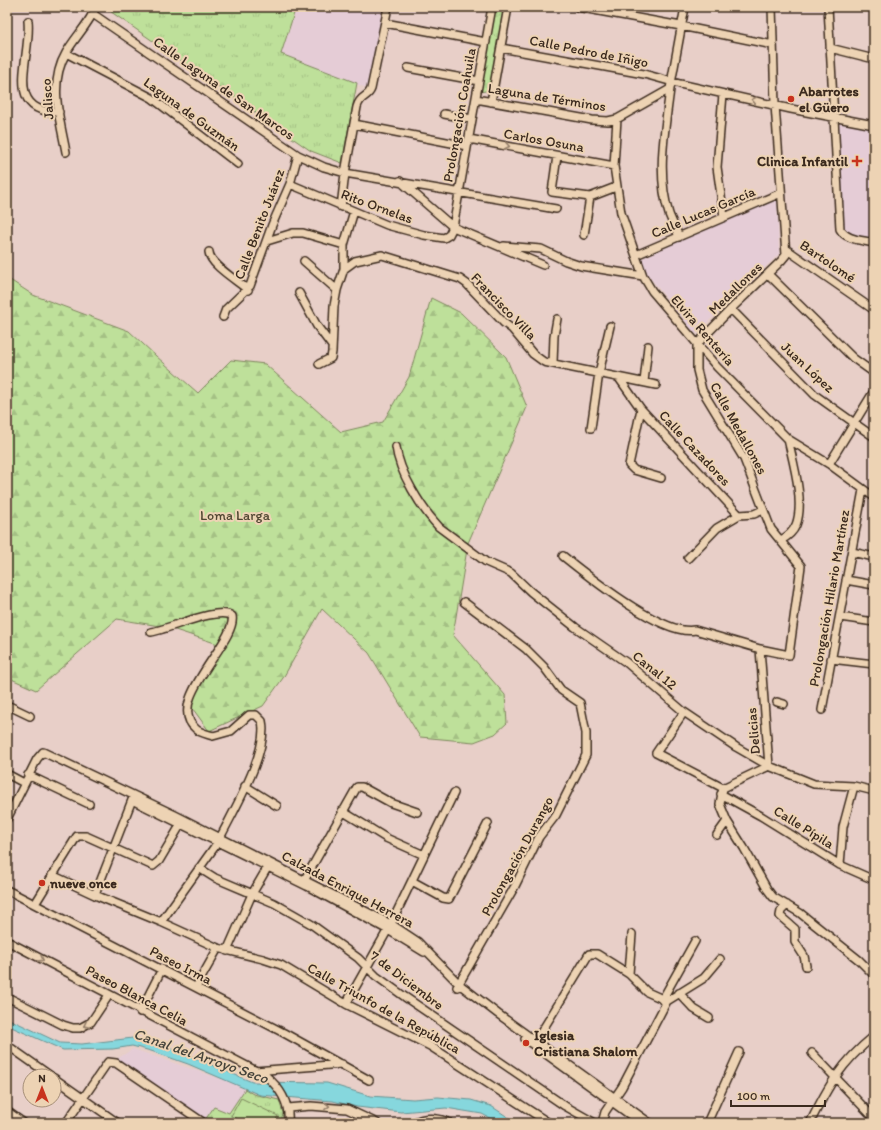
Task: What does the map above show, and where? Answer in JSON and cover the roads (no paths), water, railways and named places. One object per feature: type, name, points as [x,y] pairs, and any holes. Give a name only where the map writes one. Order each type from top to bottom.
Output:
[{"type":"street","points":[[341,207],[345,173],[354,124],[360,99],[369,93],[371,89],[388,7]]},
{"type":"street","name":"Prolongación Coahuila","points":[[453,227],[458,191],[492,7]]},
{"type":"street","points":[[491,102],[508,7]]},
{"type":"street","points":[[577,7],[773,45]]},
{"type":"street","points":[[679,237],[669,214],[663,179],[663,151],[671,85],[685,7]]},
{"type":"street","points":[[772,7],[775,105],[786,249]]},
{"type":"street","points":[[828,7],[832,116],[839,224],[843,235],[874,243]]},
{"type":"street","name":"Jalisco","points":[[66,152],[56,94],[57,75],[66,53],[94,10]]},
{"type":"street","name":"Calle Laguna de San Marcos","points":[[94,10],[298,155],[324,167],[345,173],[399,180],[553,208]]},
{"type":"street","points":[[28,21],[24,95],[33,108],[47,112],[60,112]]},
{"type":"street","points":[[385,23],[486,42]]},
{"type":"street","name":"Calle Pedro de Iñigo","points":[[501,48],[644,74],[671,85],[723,94],[874,125]]},
{"type":"street","points":[[830,48],[874,59]]},
{"type":"street","name":"Laguna de Guzmán","points":[[66,53],[152,98],[238,164]]},
{"type":"street","points":[[408,68],[479,81]]},
{"type":"street","name":"Laguna de Términos","points":[[476,99],[592,120],[608,121],[617,119],[671,85]]},
{"type":"street","points":[[723,94],[717,167],[724,217]]},
{"type":"street","points":[[444,114],[472,119]]},
{"type":"street","name":"Elvira Rentería","points":[[617,119],[614,166],[616,187],[624,222],[643,276],[652,291],[698,344],[788,439],[829,464],[874,497]]},
{"type":"street","name":"Carlos Osuna","points":[[354,124],[614,166]]},
{"type":"street","name":"Calle Benito Juárez","points":[[223,317],[226,309],[248,290],[272,225],[290,184],[298,155]]},
{"type":"street","points":[[557,156],[552,192],[590,197],[616,187]]},
{"type":"street","points":[[399,180],[453,227],[542,265]]},
{"type":"street","name":"Rito Ornelas","points":[[290,184],[341,207],[387,225],[435,238],[447,237],[453,227]]},
{"type":"street","name":"Calle Lucas García","points":[[636,255],[781,193]]},
{"type":"street","points":[[584,235],[590,197]]},
{"type":"street","points":[[319,364],[331,358],[337,290],[344,269],[344,245],[354,211]]},
{"type":"street","points":[[267,241],[293,233],[303,233],[344,245]]},
{"type":"street","points":[[500,246],[541,248],[566,262],[581,266],[643,276]]},
{"type":"street","name":"Medallones","points":[[698,344],[731,309],[784,258],[786,249]]},
{"type":"street","name":"Bartolomé","points":[[786,249],[874,310]]},
{"type":"street","points":[[209,252],[211,258],[219,267],[248,290]]},
{"type":"street","name":"Francisco Villa","points":[[344,269],[355,261],[382,255],[460,279],[473,290],[504,323],[512,329],[533,354],[544,362],[553,363]]},
{"type":"street","points":[[304,261],[337,290]]},
{"type":"street","points":[[768,274],[853,358],[874,373]]},
{"type":"street","points":[[299,293],[317,326],[332,346]]},
{"type":"street","name":"Juan López","points":[[731,309],[815,395],[874,436]]},
{"type":"street","points":[[557,319],[554,336],[553,363],[656,385]]},
{"type":"street","points":[[591,428],[599,373],[610,326]]},
{"type":"street","name":"Calle Medallones","points":[[698,344],[697,370],[702,390],[744,459],[771,529],[801,566],[789,655],[760,650]]},
{"type":"street","points":[[644,382],[648,346]]},
{"type":"street","name":"Calle Cazadores","points":[[619,378],[641,409],[739,515]]},
{"type":"street","points":[[829,464],[874,391]]},
{"type":"street","points":[[641,409],[629,465],[634,470],[661,478]]},
{"type":"street","points":[[781,540],[792,531],[799,515],[796,479],[788,439]]},
{"type":"street","name":"Canal 12","points":[[396,447],[397,460],[403,474],[432,520],[439,527],[486,562],[511,573],[536,596],[627,663],[684,712],[736,747],[769,766],[814,784],[854,786],[874,791]]},
{"type":"street","name":"Prolongación Hilario Martínez","points":[[822,710],[863,490]]},
{"type":"street","points":[[688,558],[717,528],[739,515],[754,514],[763,510]]},
{"type":"street","points":[[852,552],[874,557]]},
{"type":"street","points":[[563,556],[614,596],[643,613],[678,629],[688,631],[694,630],[760,650]]},
{"type":"street","points":[[846,580],[874,585]]},
{"type":"street","name":"Prolongación Durango","points":[[458,986],[515,886],[539,837],[556,815],[586,755],[586,733],[580,703],[561,690],[544,667],[526,649],[464,602]]},
{"type":"street","points":[[151,632],[209,615],[226,613],[232,616],[233,623],[227,636],[199,679],[190,698],[188,715],[195,729],[213,736],[222,735],[231,731],[244,718],[253,714],[262,722],[264,727],[257,758],[246,786],[219,840],[161,922]]},
{"type":"street","points":[[840,617],[874,622]]},
{"type":"street","name":"Delicias","points":[[760,650],[769,766]]},
{"type":"street","points":[[831,659],[874,664]]},
{"type":"street","points":[[7,705],[30,716]]},
{"type":"street","name":"Calle Pípila","points":[[684,712],[656,753],[722,791],[840,865],[874,880]]},
{"type":"street","points":[[7,818],[28,775],[41,754]]},
{"type":"street","name":"Calzada Enrique Herrera","points":[[41,754],[181,824],[219,840]]},
{"type":"street","name":"Calzada Enrique Herrera","points":[[41,754],[219,840],[418,942],[458,986],[613,1099],[650,1123]]},
{"type":"street","points":[[769,766],[722,791],[720,804],[727,821],[773,897],[812,923],[874,975]]},
{"type":"street","points":[[7,774],[24,783]]},
{"type":"street","points":[[28,775],[89,804]]},
{"type":"street","points":[[246,786],[277,806]]},
{"type":"street","points":[[306,879],[357,786],[362,787],[391,803],[416,812]]},
{"type":"street","points":[[840,865],[843,827],[854,786]]},
{"type":"street","points":[[346,1004],[368,969],[390,927],[454,793]]},
{"type":"street","points":[[95,895],[132,800]]},
{"type":"street","points":[[342,811],[386,838],[424,855]]},
{"type":"street","points":[[717,835],[727,821]]},
{"type":"street","points":[[412,880],[443,898],[449,899],[488,823]]},
{"type":"street","points":[[36,904],[52,875],[77,836],[86,836],[153,866],[159,862],[181,824]]},
{"type":"street","points":[[227,951],[252,894],[269,865]]},
{"type":"street","name":"Calzada Enrique Herrera","points":[[269,865],[306,879],[390,927]]},
{"type":"street","name":"7 de Diciembre","points":[[199,868],[215,878],[286,909],[311,924],[358,958],[368,969],[405,998],[565,1106],[595,1123]]},
{"type":"street","name":"Calle Triunfo de la República","points":[[52,875],[218,948],[263,958],[281,965],[346,1004],[430,1046],[549,1123]]},
{"type":"street","name":"Paseo Irma","points":[[7,890],[196,987],[342,1064],[369,1080]]},
{"type":"street","points":[[787,905],[781,911],[780,916],[795,929],[795,942],[805,963]]},
{"type":"street","points":[[629,974],[632,934]]},
{"type":"street","name":"Paseo Blanca Celia","points":[[7,941],[140,1012],[266,1076],[276,1087],[287,1106]]},
{"type":"street","points":[[602,1123],[605,1112],[695,941]]},
{"type":"street","points":[[196,987],[218,948]]},
{"type":"street","points":[[535,1043],[589,954],[593,953],[629,974],[647,992],[665,1000]]},
{"type":"street","points":[[665,1000],[704,978],[720,959]]},
{"type":"street","points":[[140,1012],[162,970]]},
{"type":"street","points":[[679,993],[694,1009],[709,1018]]},
{"type":"street","points":[[7,997],[63,1025],[73,1028],[80,1028],[91,1022],[109,995]]},
{"type":"street","points":[[810,1123],[835,1076],[856,1051],[874,1036]]},
{"type":"street","points":[[7,1045],[40,1068]]},
{"type":"street","points":[[707,1123],[739,1052]]},
{"type":"street","points":[[812,1053],[874,1118]]},
{"type":"street","points":[[66,1123],[105,1064],[112,1062],[204,1123]]},
{"type":"street","points":[[255,1071],[342,1064]]},
{"type":"street","points":[[62,1084],[118,1123]]},
{"type":"street","name":"Calzada Enrique Herrera","points":[[613,1099],[641,1123]]},
{"type":"street","points":[[288,1123],[287,1106],[347,1108],[377,1123]]},
{"type":"street","points":[[7,1111],[24,1123]]},
{"type":"street","points":[[414,1123],[418,1120],[450,1123]]},
{"type":"water","points":[[7,1018],[60,1043],[82,1044],[133,1038],[179,1051],[252,1082],[327,1083],[370,1096],[413,1099],[438,1097],[471,1100],[491,1106],[517,1123],[499,1123],[482,1114],[446,1108],[401,1112],[357,1107],[333,1101],[260,1095],[188,1064],[132,1046],[113,1049],[63,1050],[7,1025]]},
{"type":"place","name":"Abarrotes el Güero","points":[[791,99]]},
{"type":"place","name":"Clinica Infantil","points":[[857,161]]},
{"type":"place","name":"nueve once","points":[[42,883]]},
{"type":"place","name":"Iglesia Cristiana Shalom","points":[[526,1043]]},
{"type":"park label","name":"Loma Larga","points":[[235,515]]},
{"type":"water label","name":"Canal del Arroyo Seco","points":[[201,1056]]}]
